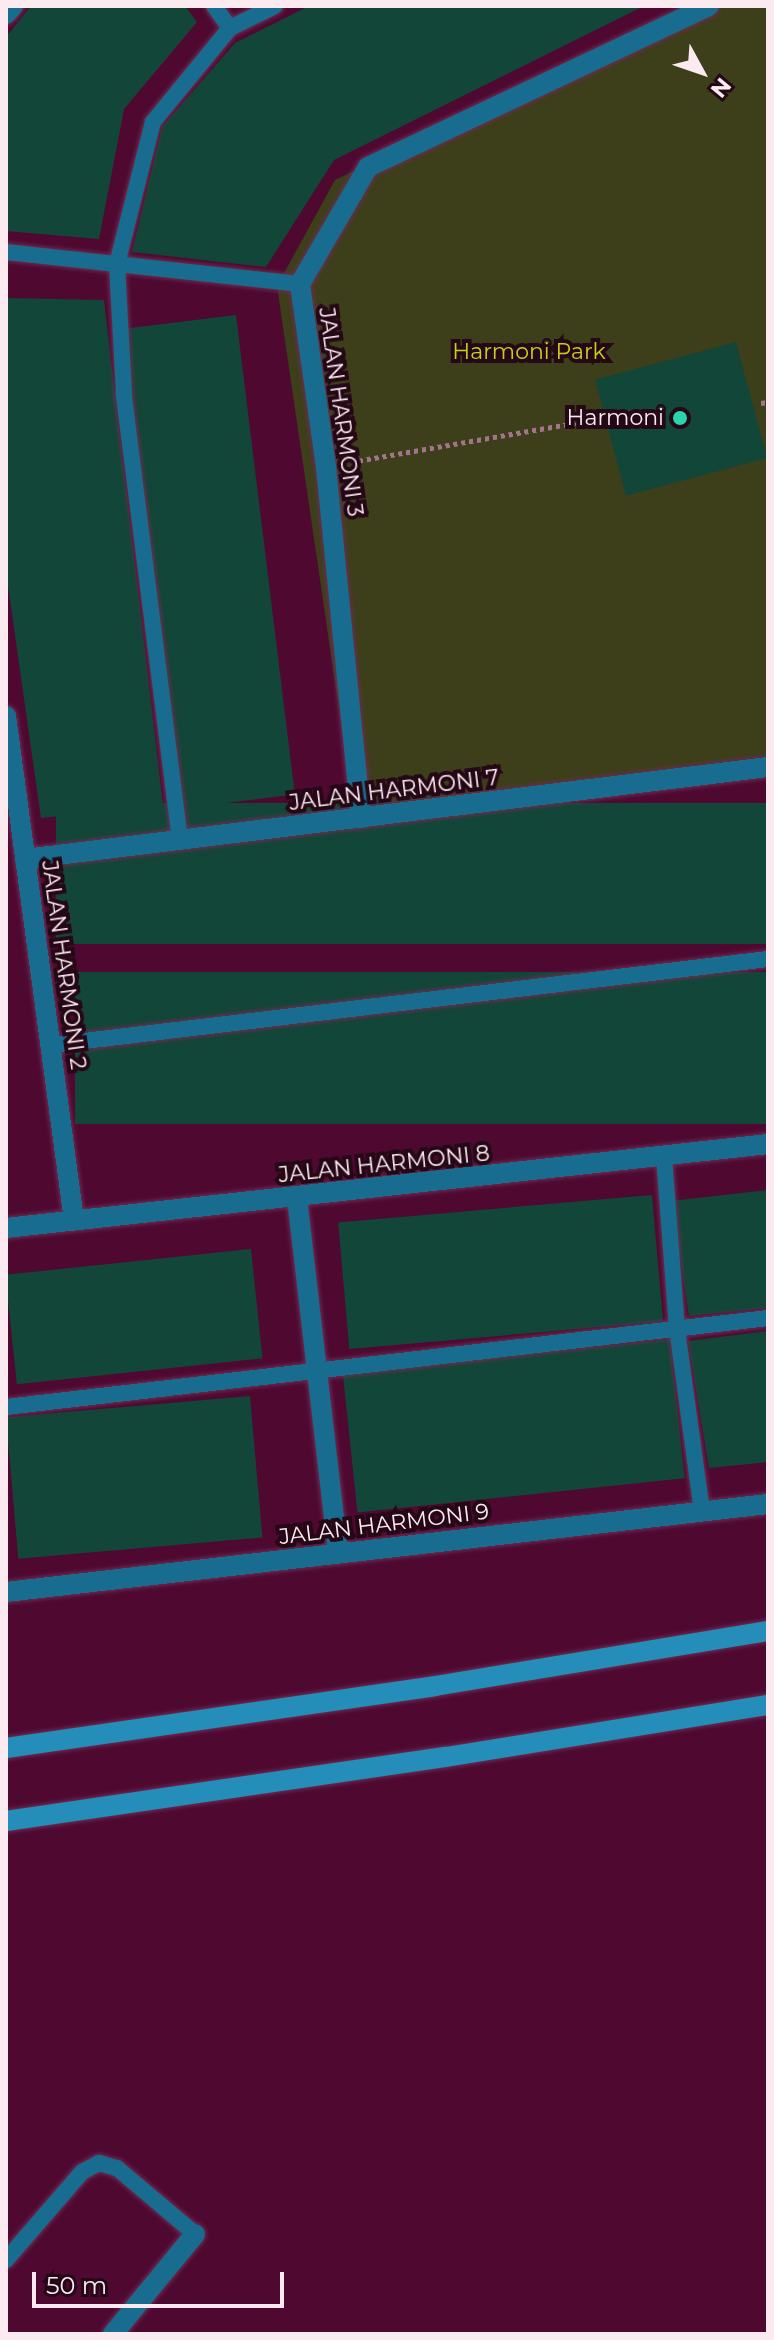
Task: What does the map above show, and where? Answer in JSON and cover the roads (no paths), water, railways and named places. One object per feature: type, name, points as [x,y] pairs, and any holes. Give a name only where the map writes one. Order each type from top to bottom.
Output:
[{"type":"main road","points":[[6,1748],[435,1686],[768,1631]]},
{"type":"main road","points":[[6,1821],[446,1757],[768,1705]]},
{"type":"street","points":[[6,14],[13,6]]},
{"type":"street","name":"JALAN HARMONI 3","points":[[361,818],[326,467],[300,284],[368,167],[709,6]]},
{"type":"street","name":"JALAN HARMONI 2","points":[[6,716],[74,1220]]},
{"type":"street","name":"JALAN HARMONI 7","points":[[25,859],[768,767]]},
{"type":"street","name":"JALAN HARMONI 8","points":[[6,1228],[768,1144]]},
{"type":"street","points":[[297,1198],[338,1553]]},
{"type":"street","name":"JALAN HARMONI 9","points":[[6,1592],[768,1504]]},
{"type":"street","points":[[113,2334],[195,2234]]},
{"type":"lane","points":[[214,6],[230,28]]},
{"type":"lane","points":[[180,840],[124,394],[117,264],[153,122],[230,28],[275,6]]},
{"type":"lane","points":[[6,252],[300,284]]},
{"type":"lane","points":[[51,1045],[768,959]]},
{"type":"lane","points":[[664,1156],[677,1329],[702,1511]]},
{"type":"lane","points":[[6,1407],[768,1318]]},
{"type":"lane","points":[[6,2260],[82,2172],[99,2163],[117,2168],[195,2234]]},
{"type":"place","name":"Harmoni","points":[[680,418]]},
{"type":"park label","name":"Harmoni Park","points":[[529,352]]}]
